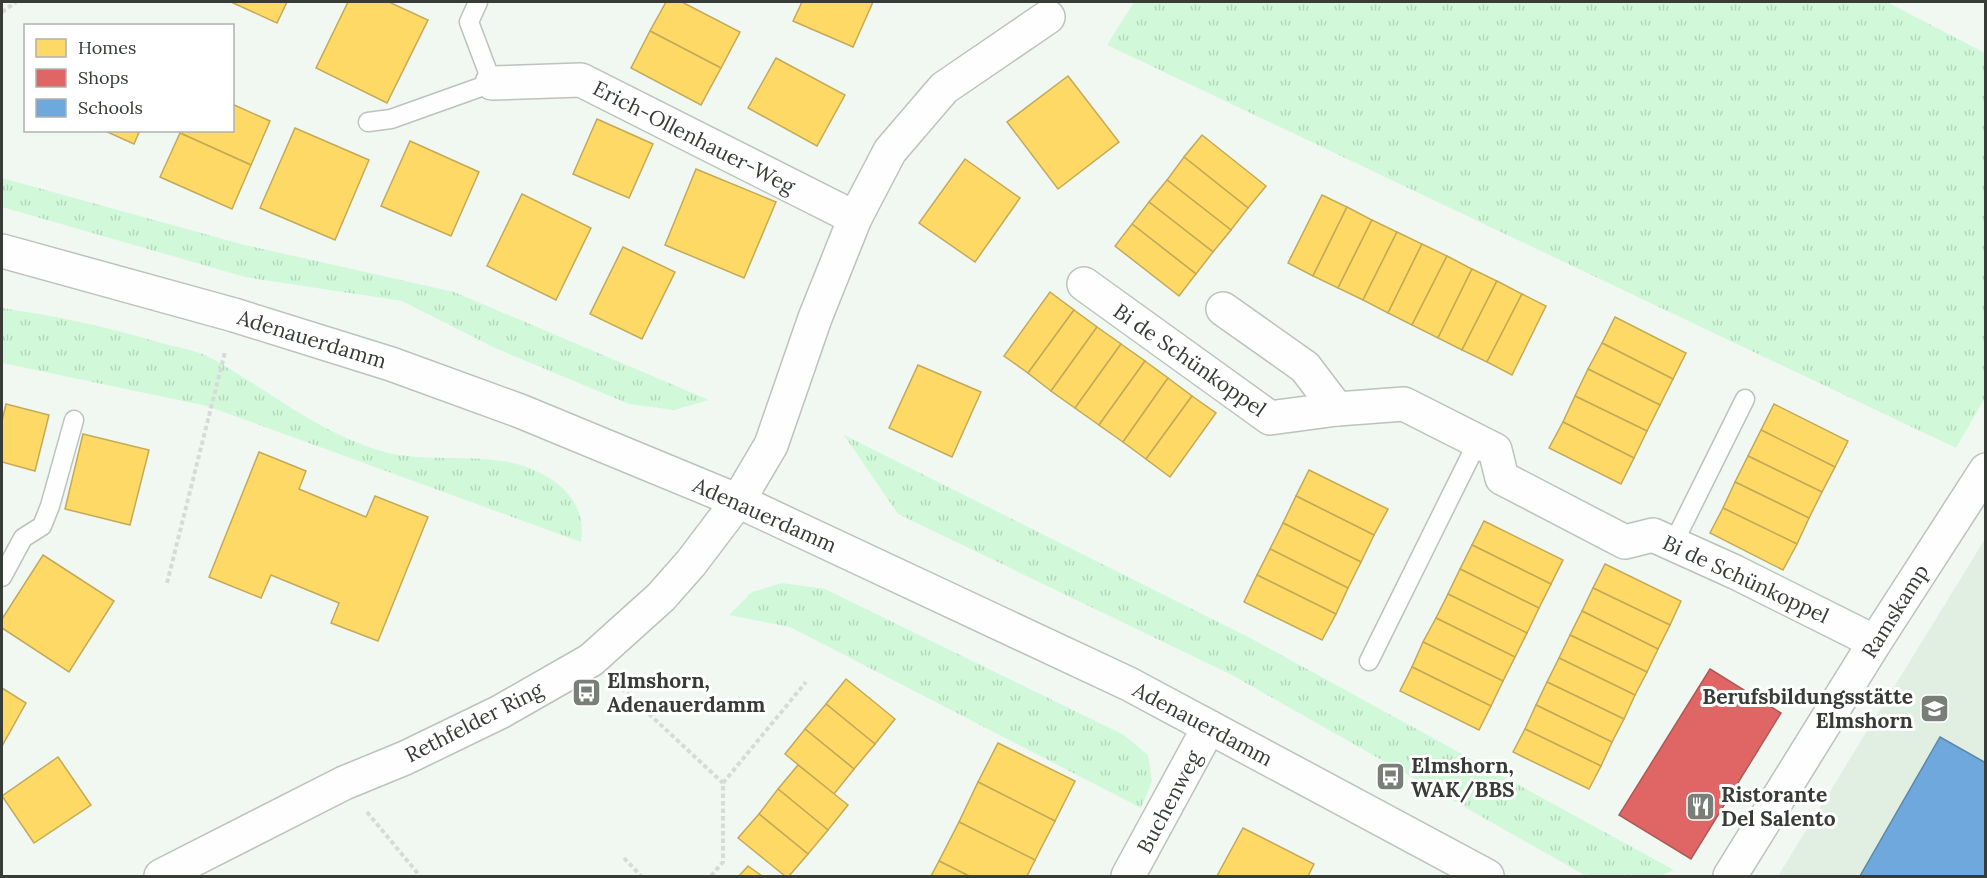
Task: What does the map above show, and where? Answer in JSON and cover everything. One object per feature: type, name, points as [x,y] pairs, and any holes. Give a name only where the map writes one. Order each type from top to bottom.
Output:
[{"type":"street","points":[[738,501],[771,445],[814,318],[855,218],[890,151],[944,88],[1048,17]]},
{"type":"street","name":"Erich-Ollenhauer-Weg","points":[[492,83],[582,80],[855,218]]},
{"type":"street","name":"Adenauerdamm","points":[[2,251],[234,315],[391,364],[520,411],[738,501],[1129,684],[1487,876]]},
{"type":"street","name":"Bi de Schünkoppel","points":[[1084,284],[1270,418],[1337,409],[1404,404],[1495,450],[1502,478],[1625,542],[1653,536],[1875,642]]},
{"type":"street","points":[[1223,309],[1305,367],[1337,409]]},
{"type":"street","name":"Ramskamp","points":[[1730,876],[1875,642],[1986,470]]},
{"type":"street","name":"Rethfelder Ring","points":[[161,876],[344,783],[405,758],[500,712],[591,660],[661,597],[738,501]]},
{"type":"street","name":"Buchenweg","points":[[1128,876],[1209,727]]},
{"type":"lane","points":[[368,122],[391,119],[492,83],[469,22],[478,2]]},
{"type":"lane","points":[[1673,544],[1745,399]]},
{"type":"lane","points":[[2,577],[23,538],[42,526],[50,506],[74,420]]},
{"type":"lane","points":[[1369,661],[1478,441]]},
{"type":"path","points":[[2,12],[16,2]]},
{"type":"path","points":[[166,583],[225,351]]},
{"type":"path","points":[[591,660],[723,783]]},
{"type":"path","points":[[711,876],[723,862],[723,783],[806,682]]},
{"type":"path","points":[[344,783],[420,876]]},
{"type":"path","points":[[624,858],[641,876]]},
{"type":"shaded area","name":"Berufsbildungsstätte Elmshorn","points":[[1985,539],[1985,876],[1778,876]]},
{"type":"green space","points":[[1134,2],[1887,2],[1985,53],[1985,398],[1956,448],[1107,45]]},
{"type":"green space","points":[[2,178],[241,244],[454,292],[709,400],[674,410],[629,404],[495,348],[402,301],[245,277],[2,207]]},
{"type":"green space","points":[[2,308],[102,327],[204,355],[338,434],[385,452],[405,456],[490,459],[530,468],[549,478],[571,497],[581,522],[581,542],[207,406],[2,363]]},
{"type":"green space","points":[[844,435],[1252,639],[1674,870],[1659,876],[1586,876],[1232,675],[898,514]]},
{"type":"green space","points":[[782,583],[825,589],[1124,735],[1148,755],[1152,781],[1141,808],[790,627],[729,615],[752,592]]},
{"type":"building: Homes","points":[[231,2],[287,2],[277,23]]},
{"type":"building: Homes","points":[[348,2],[389,2],[428,20],[387,103],[316,68]]},
{"type":"building: Homes","points":[[666,2],[682,2],[740,32],[721,68],[650,31]]},
{"type":"building: Homes","points":[[802,2],[873,2],[853,47],[793,21]]},
{"type":"building: Homes","points":[[650,31],[721,68],[701,105],[631,68]]},
{"type":"building: Homes","points":[[776,58],[845,95],[817,146],[748,108]]},
{"type":"building: Homes","points":[[1068,76],[1119,142],[1058,189],[1007,122]]},
{"type":"building: Homes","points":[[234,105],[270,121],[251,165],[180,133],[234,132]]},
{"type":"building: Homes","points":[[597,119],[653,144],[629,198],[573,174]]},
{"type":"building: Homes","points":[[295,128],[369,160],[335,240],[260,208]]},
{"type":"building: Homes","points":[[107,132],[139,132],[134,144]]},
{"type":"building: Homes","points":[[180,133],[251,165],[232,209],[160,177]]},
{"type":"building: Homes","points":[[1202,135],[1266,186],[1248,208],[1184,157]]},
{"type":"building: Homes","points":[[410,141],[479,172],[451,236],[381,206]]},
{"type":"building: Homes","points":[[1184,157],[1248,208],[1231,230],[1167,180]]},
{"type":"building: Homes","points":[[965,159],[1020,198],[975,262],[919,223]]},
{"type":"building: Homes","points":[[696,169],[776,202],[744,278],[665,245]]},
{"type":"building: Homes","points":[[1167,180],[1231,230],[1213,252],[1149,202]]},
{"type":"building: Homes","points":[[522,194],[591,228],[556,300],[487,266]]},
{"type":"building: Homes","points":[[1322,195],[1347,207],[1313,276],[1288,263]]},
{"type":"building: Homes","points":[[1149,202],[1213,252],[1196,274],[1132,224]]},
{"type":"building: Homes","points":[[1347,207],[1372,220],[1338,288],[1313,276]]},
{"type":"building: Homes","points":[[1372,220],[1397,232],[1363,300],[1338,288]]},
{"type":"building: Homes","points":[[1132,224],[1196,274],[1179,296],[1115,246]]},
{"type":"building: Homes","points":[[1397,232],[1422,244],[1388,313],[1363,300]]},
{"type":"building: Homes","points":[[1422,244],[1447,256],[1412,325],[1388,313]]},
{"type":"building: Homes","points":[[623,247],[675,272],[642,339],[590,314]]},
{"type":"building: Homes","points":[[1447,256],[1472,269],[1438,338],[1412,325]]},
{"type":"building: Homes","points":[[1472,269],[1497,281],[1462,350],[1438,338]]},
{"type":"building: Homes","points":[[1497,281],[1522,294],[1487,362],[1462,350]]},
{"type":"building: Homes","points":[[1050,292],[1074,310],[1028,373],[1004,356]]},
{"type":"building: Homes","points":[[1522,294],[1546,306],[1512,375],[1487,362]]},
{"type":"building: Homes","points":[[1074,310],[1097,327],[1051,391],[1028,373]]},
{"type":"building: Homes","points":[[1615,317],[1686,353],[1673,379],[1602,343]]},
{"type":"building: Homes","points":[[1097,327],[1121,344],[1075,408],[1051,391]]},
{"type":"building: Homes","points":[[1602,343],[1673,379],[1660,405],[1588,369]]},
{"type":"building: Homes","points":[[1121,344],[1145,361],[1099,425],[1075,408]]},
{"type":"building: Homes","points":[[1145,361],[1168,378],[1123,442],[1099,425]]},
{"type":"building: Homes","points":[[918,365],[981,392],[952,457],[889,428]]},
{"type":"building: Homes","points":[[1588,369],[1660,405],[1647,431],[1575,396]]},
{"type":"building: Homes","points":[[1168,378],[1192,396],[1146,459],[1123,442]]},
{"type":"building: Homes","points":[[1192,396],[1216,413],[1170,477],[1146,459]]},
{"type":"building: Homes","points":[[1575,396],[1647,431],[1634,458],[1563,422]]},
{"type":"building: Homes","points":[[6,404],[49,415],[35,471],[2,462],[2,421]]},
{"type":"building: Homes","points":[[1774,404],[1848,441],[1835,467],[1761,430]]},
{"type":"building: Homes","points":[[1563,422],[1634,458],[1621,484],[1549,448]]},
{"type":"building: Homes","points":[[1761,430],[1835,467],[1822,492],[1748,456]]},
{"type":"building: Homes","points":[[83,434],[149,450],[130,525],[65,509]]},
{"type":"building: Homes","points":[[259,452],[306,471],[299,489],[366,517],[375,496],[428,517],[378,641],[331,623],[339,603],[271,575],[261,598],[209,577]]},
{"type":"building: Homes","points":[[1748,456],[1822,492],[1809,518],[1735,482]]},
{"type":"building: Homes","points":[[1309,470],[1388,509],[1374,535],[1296,496]]},
{"type":"building: Homes","points":[[1735,482],[1809,518],[1797,544],[1723,508]]},
{"type":"building: Homes","points":[[1296,496],[1374,535],[1361,562],[1283,523]]},
{"type":"building: Homes","points":[[1723,508],[1797,544],[1783,570],[1710,533]]},
{"type":"building: Homes","points":[[1484,521],[1563,560],[1551,584],[1472,545]]},
{"type":"building: Homes","points":[[1283,523],[1361,562],[1348,588],[1270,549]]},
{"type":"building: Homes","points":[[1472,545],[1551,584],[1539,608],[1460,569]]},
{"type":"building: Homes","points":[[1270,549],[1348,588],[1336,614],[1257,575]]},
{"type":"building: Homes","points":[[43,555],[114,601],[69,672],[2,628],[2,619]]},
{"type":"building: Homes","points":[[1605,564],[1681,601],[1670,625],[1593,588]]},
{"type":"building: Homes","points":[[1460,569],[1539,608],[1527,633],[1448,594]]},
{"type":"building: Homes","points":[[1257,575],[1336,614],[1322,640],[1244,602]]},
{"type":"building: Homes","points":[[1593,588],[1670,625],[1658,649],[1582,611]]},
{"type":"building: Homes","points":[[1448,594],[1527,633],[1515,657],[1436,618]]},
{"type":"building: Homes","points":[[1582,611],[1658,649],[1647,672],[1570,635]]},
{"type":"building: Homes","points":[[1436,618],[1515,657],[1503,681],[1423,642]]},
{"type":"building: Homes","points":[[1570,635],[1647,672],[1635,695],[1559,658]]},
{"type":"building: Homes","points":[[1423,642],[1503,681],[1491,706],[1412,667]]},
{"type":"building: Homes","points":[[1559,658],[1635,695],[1624,719],[1547,682]]},
{"type":"building: Homes","points":[[1412,667],[1491,706],[1479,730],[1400,691]]},
{"type":"building: Homes","points":[[846,679],[895,719],[875,744],[826,704]]},
{"type":"building: Homes","points":[[1547,682],[1624,719],[1612,742],[1536,705]]},
{"type":"building: Homes","points":[[2,688],[26,703],[2,746]]},
{"type":"building: Homes","points":[[826,704],[875,744],[854,769],[805,729]]},
{"type":"building: Homes","points":[[1536,705],[1612,742],[1601,766],[1525,729]]},
{"type":"building: Homes","points":[[805,729],[854,769],[834,794],[785,754]]},
{"type":"building: Homes","points":[[1525,729],[1601,766],[1589,789],[1513,752]]},
{"type":"building: Homes","points":[[998,743],[1075,781],[1055,821],[978,782]]},
{"type":"building: Homes","points":[[58,757],[91,805],[34,843],[2,796]]},
{"type":"building: Homes","points":[[798,765],[848,805],[828,830],[778,789]]},
{"type":"building: Homes","points":[[978,782],[1055,821],[1035,860],[959,822]]},
{"type":"building: Homes","points":[[778,789],[828,830],[808,854],[759,814]]},
{"type":"building: Homes","points":[[759,814],[808,854],[789,876],[785,876],[738,838]]},
{"type":"building: Homes","points":[[959,822],[1035,860],[1027,876],[969,876],[939,861]]},
{"type":"building: Homes","points":[[1243,828],[1314,864],[1308,876],[1217,876]]},
{"type":"building: Homes","points":[[939,861],[969,876],[931,876]]},
{"type":"building: Homes","points":[[748,866],[762,876],[739,876]]},
{"type":"building: Shops","points":[[1710,669],[1781,713],[1691,859],[1619,815]]},
{"type":"building: Schools","points":[[1940,737],[1986,763],[1986,876],[1860,876]]},
{"type":"place","name":"Elmshorn, Adenauerdamm","points":[[586,692]]},
{"type":"place","name":"Berufsbildungsstätte Elmshorn","points":[[1934,708]]},
{"type":"place","name":"Elmshorn, WAK/BBS","points":[[1390,777]]},
{"type":"place","name":"Ristorante Del Salento","points":[[1700,806]]}]
